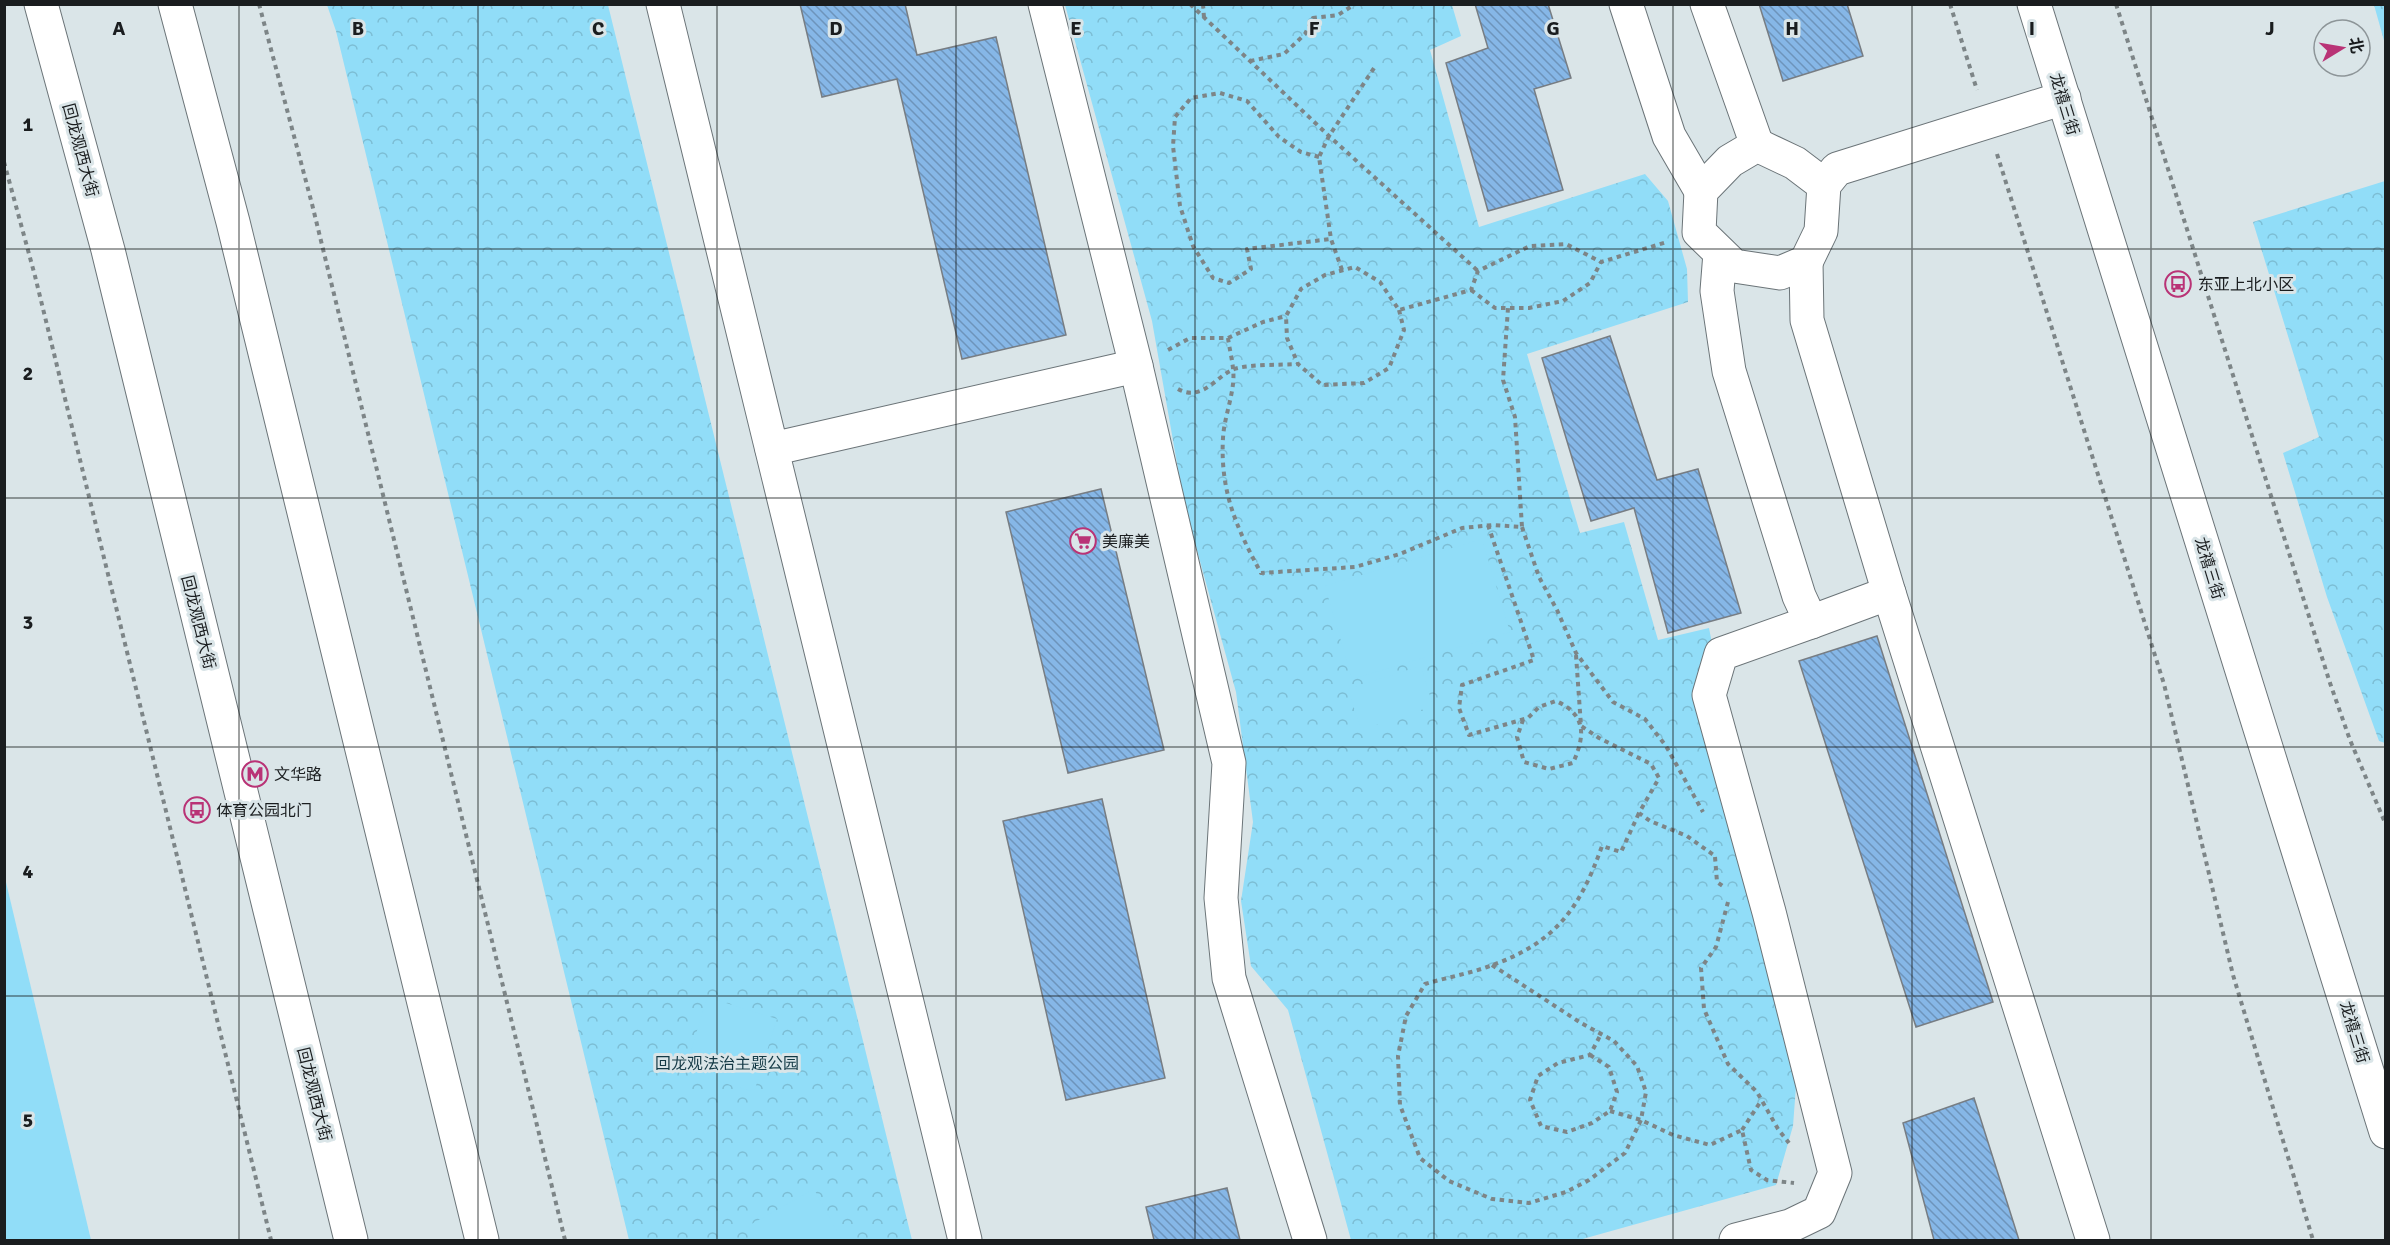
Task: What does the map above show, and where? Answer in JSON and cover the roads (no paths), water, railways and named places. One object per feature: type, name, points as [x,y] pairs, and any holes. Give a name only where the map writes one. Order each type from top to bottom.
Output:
[{"type":"street","name":"回龙观西大街","points":[[41,4],[108,250],[351,1240]]},
{"type":"street","points":[[175,4],[233,222],[482,1240]]},
{"type":"street","points":[[663,4],[965,1240]]},
{"type":"street","points":[[1045,4],[1136,366],[1229,763],[1221,898],[1229,978],[1310,1240]]},
{"type":"street","points":[[1626,4],[1669,136],[1701,191],[1729,371],[1800,596],[1811,622]]},
{"type":"street","points":[[1707,4],[1757,146],[1795,162],[1824,185]]},
{"type":"street","name":"龙禧三街","points":[[2034,4],[2385,1132]]},
{"type":"street","points":[[2064,98],[1837,169],[1824,185],[1821,231],[1806,262],[1808,320],[1889,594],[2093,1240]]},
{"type":"street","points":[[1701,191],[1730,161],[1757,146]]},
{"type":"street","points":[[1710,242],[1734,266],[1780,273],[1806,262]]},
{"type":"street","points":[[772,449],[1136,366]]},
{"type":"street","points":[[1737,1240],[1790,1226],[1819,1212],[1835,1173],[1769,912],[1709,695],[1721,654],[1889,594]]},
{"type":"place","name":"东亚上北小区","points":[[2178,284]]},
{"type":"place","name":"美廉美","points":[[1083,541]]},
{"type":"place","name":"文华路","points":[[255,774]]},
{"type":"place","name":"体育公园北门","points":[[197,810]]},
{"type":"park label","name":"回龙观法治主题公园","points":[[727,1063]]}]
